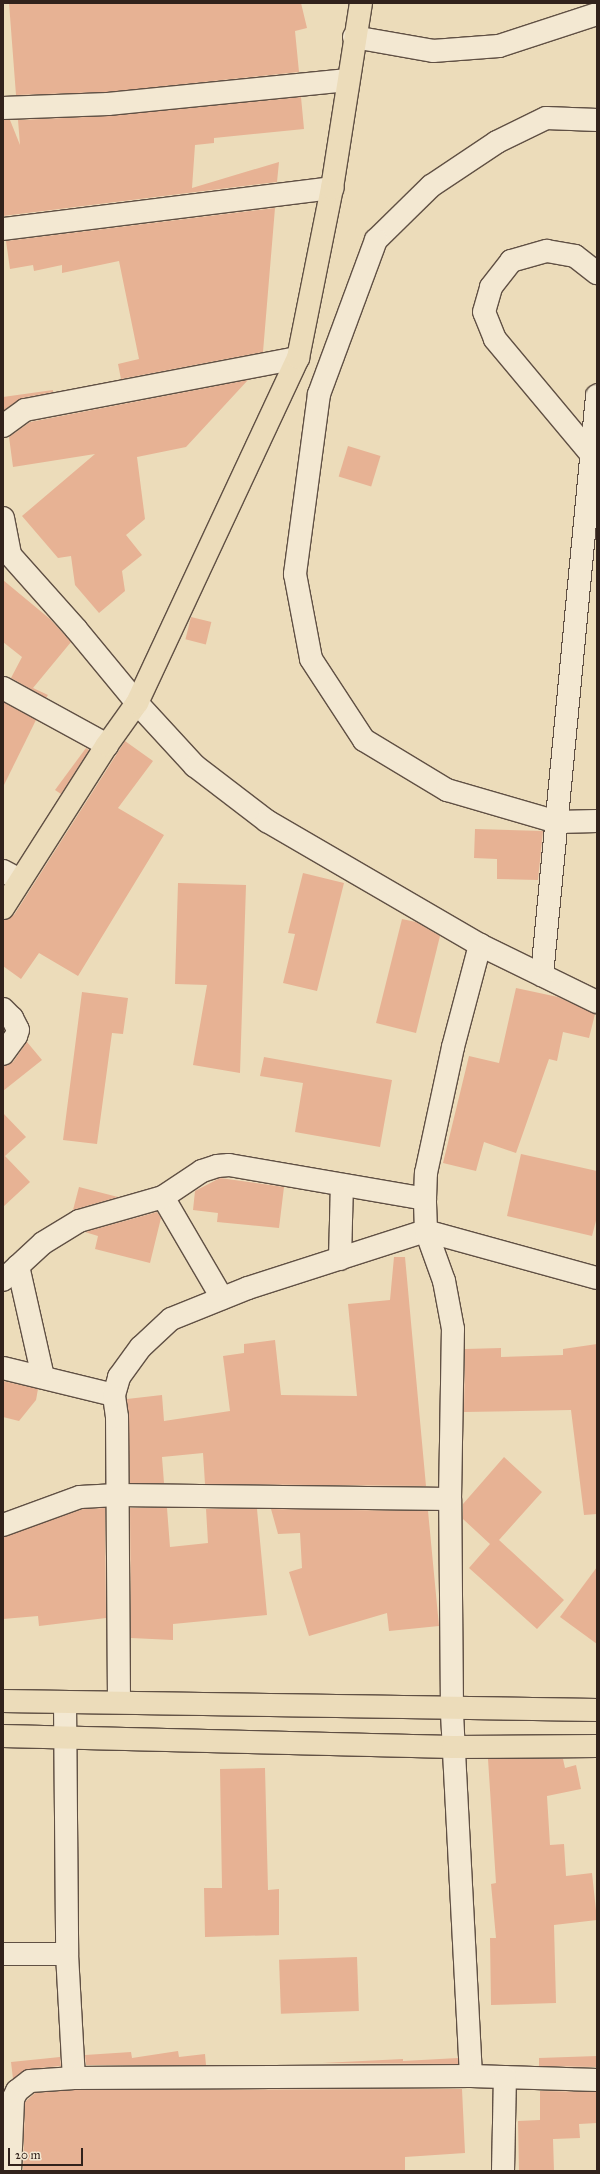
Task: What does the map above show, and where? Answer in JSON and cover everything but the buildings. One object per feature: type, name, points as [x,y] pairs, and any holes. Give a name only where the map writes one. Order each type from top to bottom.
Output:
[{"type":"main road","points":[[3,908],[12,875],[137,703],[298,358],[332,188],[354,38],[361,3]]},
{"type":"main road","points":[[3,1701],[119,1701],[452,1709],[597,1710]]},
{"type":"main road","points":[[3,1736],[453,1747],[597,1746]]},
{"type":"street","points":[[354,38],[433,51],[499,46],[597,14]]},
{"type":"street","points":[[3,108],[108,104],[348,80]]},
{"type":"street","points":[[597,120],[546,118],[497,142],[432,186],[376,240],[319,394],[295,574],[311,659],[364,740],[447,790],[557,822],[597,821]]},
{"type":"street","points":[[3,228],[332,188]]},
{"type":"street","points":[[591,454],[495,339],[484,312],[491,287],[511,261],[547,251],[575,256],[597,273]]},
{"type":"street","points":[[3,426],[25,410],[298,358]]},
{"type":"street","points":[[542,975],[597,396]]},
{"type":"street","points":[[3,518],[7,550],[76,629],[137,703],[194,766],[266,821],[480,945],[597,1002]]},
{"type":"street","points":[[3,688],[107,745]]},
{"type":"street","points":[[472,2076],[452,1709],[450,1499],[453,1329],[448,1294],[426,1231],[425,1199],[426,1173],[452,1047],[480,945]]},
{"type":"street","points":[[3,1009],[12,1018],[18,1030],[3,1054]]},
{"type":"street","points":[[43,1377],[10,1273],[43,1243],[79,1221],[163,1197],[202,1171],[229,1165],[425,1199]]},
{"type":"street","points":[[340,1259],[342,1185]]},
{"type":"street","points":[[163,1197],[222,1298]]},
{"type":"street","points":[[119,1701],[117,1417],[114,1395],[119,1377],[140,1347],[171,1319],[222,1298],[426,1231],[597,1278]]},
{"type":"street","points":[[3,1368],[114,1395]]},
{"type":"street","points":[[3,1525],[80,1497],[117,1495],[450,1499]]},
{"type":"street","points":[[65,1702],[67,1954],[74,2078]]},
{"type":"street","points":[[3,1954],[67,1954]]},
{"type":"street","points":[[10,2171],[13,2099],[17,2091],[30,2081],[74,2078],[472,2076],[597,2080]]},
{"type":"street","points":[[503,2171],[505,2077]]}]
